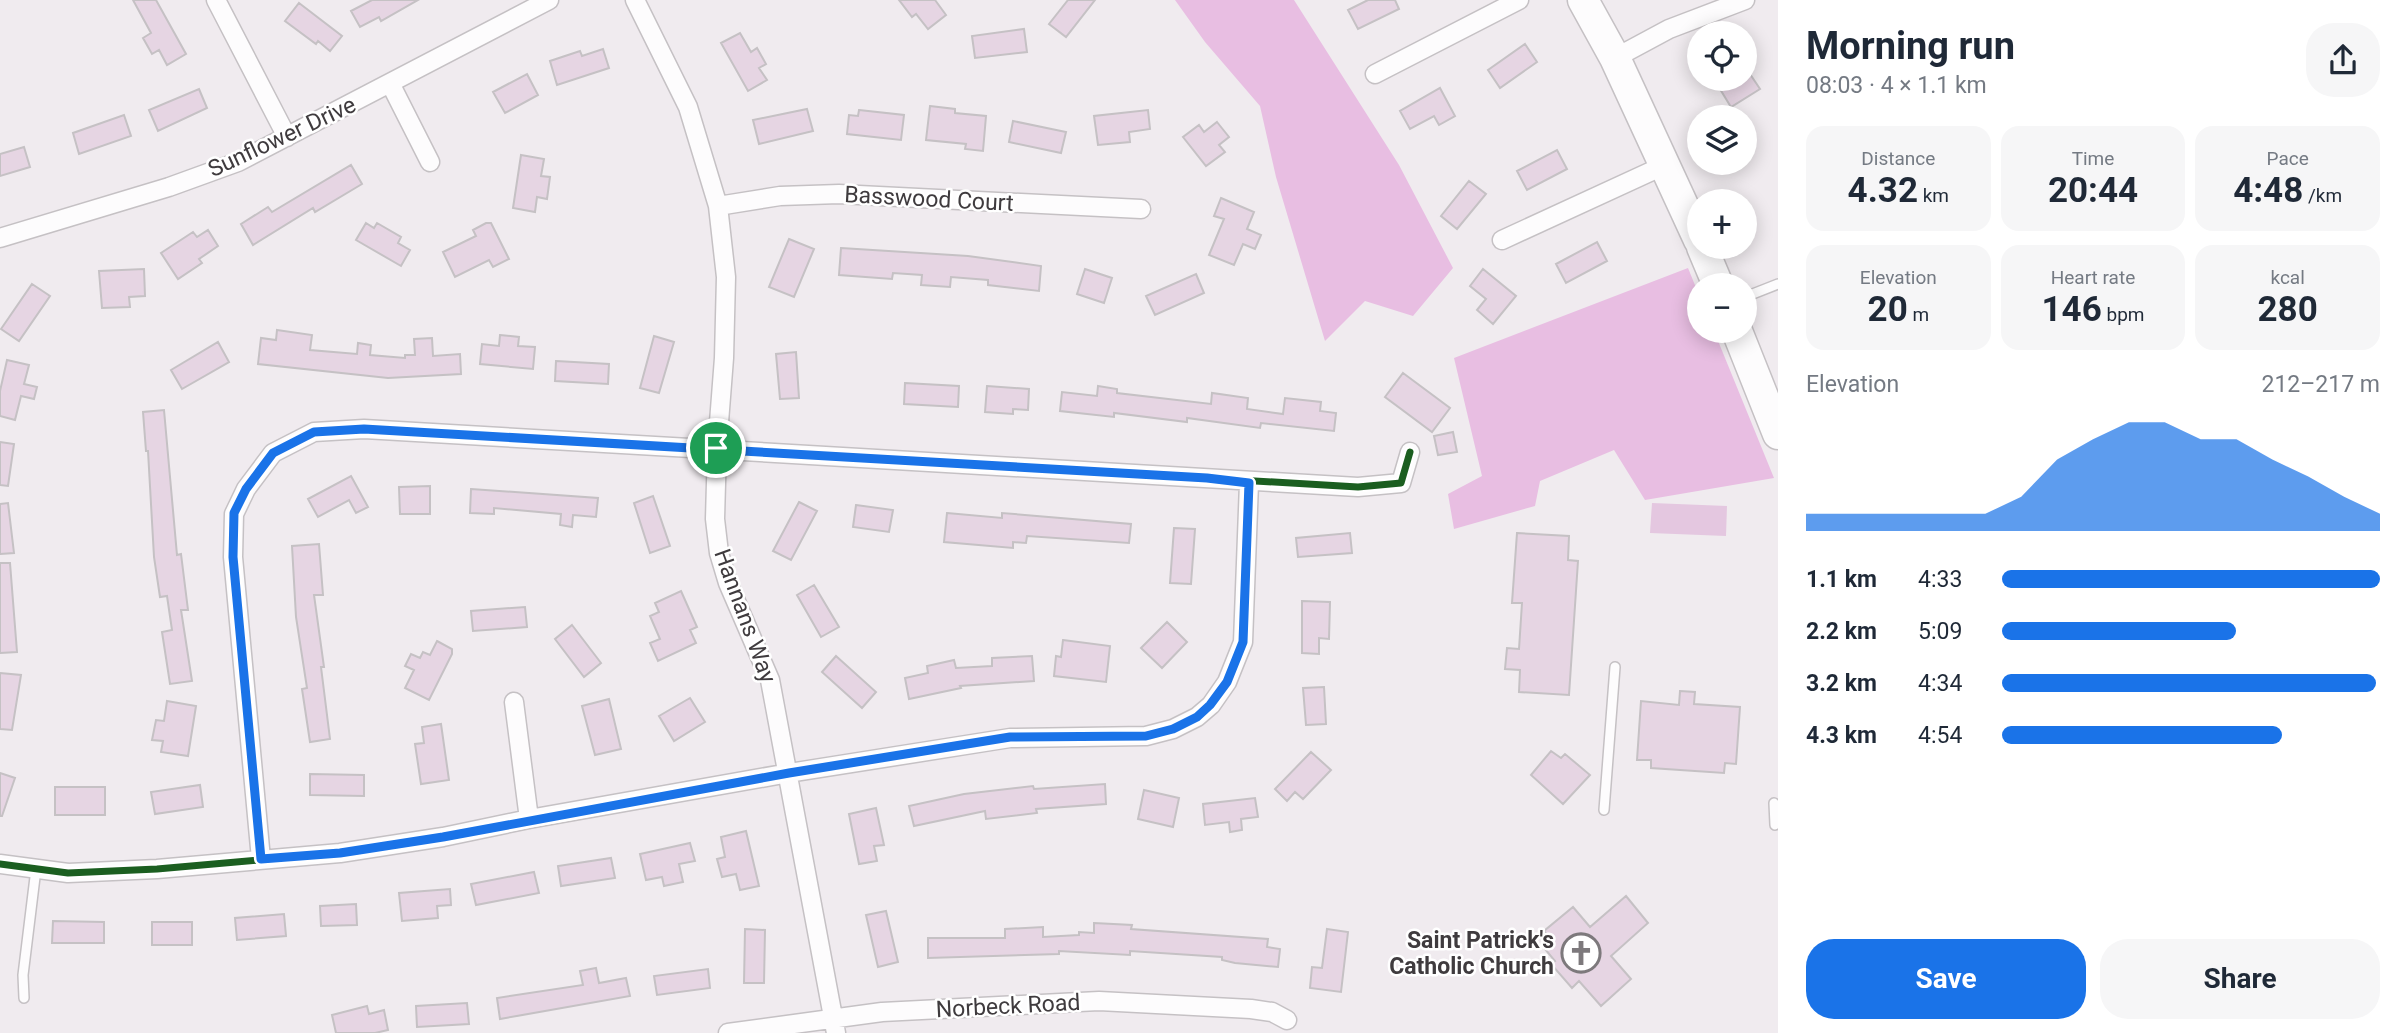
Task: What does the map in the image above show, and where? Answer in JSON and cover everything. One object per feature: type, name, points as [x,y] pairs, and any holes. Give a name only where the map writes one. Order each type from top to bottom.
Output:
[{"type":"main road","points":[[1584,0],[1615,58],[1687,214]]},
{"type":"main road","points":[[1743,343],[1772,404],[1778,434]]},
{"type":"street","points":[[216,0],[287,137]]},
{"type":"street","name":"Sunflower Drive","points":[[0,238],[169,187],[238,162],[391,85],[549,0]]},
{"type":"street","name":"Hannans Way","points":[[635,0],[688,107],[718,206],[726,277],[724,358],[716,448],[715,519],[719,553],[770,680],[835,1027]]},
{"type":"street","points":[[1376,75],[1519,0]]},
{"type":"street","points":[[1615,58],[1669,29],[1745,0]]},
{"type":"street","points":[[391,85],[430,162]]},
{"type":"street","points":[[1502,240],[1665,165]]},
{"type":"street","name":"Basswood Court","points":[[718,206],[780,196],[839,194],[1141,209]]},
{"type":"street","points":[[261,859],[233,557],[234,513],[246,489],[273,453],[314,432],[364,429],[716,448],[1207,478],[1249,483],[1358,487],[1401,483],[1410,452]]},
{"type":"street","points":[[0,864],[68,873],[157,869],[366,849],[789,773],[1010,737],[1146,736],[1173,729],[1197,717],[1210,705],[1227,682],[1243,642],[1249,483]]},
{"type":"street","points":[[514,702],[529,819]]},
{"type":"street","name":"Norbeck Road","points":[[728,1033],[835,1027],[882,1012],[1099,1001],[1251,1009],[1272,1012],[1287,1020]]},
{"type":"lane","points":[[1757,292],[1778,284]]},
{"type":"lane","points":[[1604,810],[1615,667]]},
{"type":"lane","points":[[1774,803],[1775,825]]},
{"type":"lane","points":[[24,998],[23,975],[36,869]]},
{"type":"shaded area","points":[[1175,0],[1294,0],[1399,165],[1453,268],[1413,316],[1365,301],[1325,341],[1276,177],[1260,106],[1205,42]]},
{"type":"shaded area","points":[[1688,268],[1690,273],[1687,273],[1687,343],[1719,343],[1774,478],[1645,500],[1614,450],[1540,481],[1535,506],[1454,529],[1448,494],[1482,476],[1454,358]]},
{"type":"shaded area","points":[[1652,503],[1727,506],[1726,536],[1650,533]]},
{"type":"building","points":[[133,0],[156,0],[186,54],[167,65],[159,50],[152,54],[143,38],[151,33]]},
{"type":"building","points":[[372,0],[418,0],[381,21],[379,17],[360,27],[351,11]]},
{"type":"building","points":[[899,0],[935,0],[946,15],[928,29],[916,14],[912,17]]},
{"type":"building","points":[[1068,0],[1095,0],[1066,37],[1049,24]]},
{"type":"building","points":[[1368,0],[1395,0],[1399,9],[1358,29],[1348,10]]},
{"type":"building","points":[[299,3],[342,36],[330,51],[285,21]]},
{"type":"building","points":[[1024,29],[1027,52],[975,58],[972,36]]},
{"type":"building","points":[[740,33],[751,52],[757,48],[766,64],[759,68],[767,80],[748,91],[721,43]]},
{"type":"building","points":[[1525,44],[1537,62],[1500,88],[1488,70]]},
{"type":"building","points":[[603,49],[609,68],[557,85],[550,61],[580,51],[582,56]]},
{"type":"building","points":[[527,74],[538,95],[505,113],[493,92]]},
{"type":"building","points":[[1440,88],[1455,116],[1439,125],[1434,116],[1410,129],[1400,111]]},
{"type":"building","points":[[199,89],[207,108],[158,131],[149,110]]},
{"type":"building","points":[[1721,91],[1757,91],[1734,105],[1730,105]]},
{"type":"building","points":[[930,106],[955,109],[955,113],[986,116],[983,151],[965,149],[966,144],[926,140]]},
{"type":"building","points":[[807,109],[813,131],[759,144],[753,120]]},
{"type":"building","points":[[859,110],[904,115],[901,140],[847,134],[849,115],[858,116]]},
{"type":"building","points":[[1148,110],[1150,129],[1129,132],[1130,142],[1098,145],[1094,116]]},
{"type":"building","points":[[124,115],[131,136],[79,154],[73,133]]},
{"type":"building","points":[[1013,121],[1066,132],[1061,153],[1009,142]]},
{"type":"building","points":[[1217,122],[1229,137],[1219,145],[1225,152],[1206,166],[1183,137],[1199,125],[1204,132]]},
{"type":"building","points":[[24,147],[30,167],[0,176],[0,154]]},
{"type":"building","points":[[1557,150],[1567,169],[1527,190],[1517,171]]},
{"type":"building","points":[[521,155],[544,159],[541,176],[550,177],[547,199],[537,197],[535,212],[513,208]]},
{"type":"building","points":[[351,165],[362,184],[315,212],[313,208],[253,245],[241,224],[268,207],[272,212]]},
{"type":"building","points":[[1469,181],[1486,194],[1457,229],[1441,216]]},
{"type":"building","points":[[1221,198],[1254,212],[1247,229],[1261,235],[1255,249],[1243,244],[1234,265],[1209,255],[1224,219],[1214,216]]},
{"type":"building","points":[[366,223],[374,228],[377,223],[401,237],[398,243],[410,250],[401,266],[356,240]]},
{"type":"building","points":[[491,223],[509,259],[493,267],[489,260],[455,277],[443,252],[476,236],[473,230]]},
{"type":"building","points":[[208,230],[218,246],[199,259],[202,263],[178,279],[161,253],[193,232],[197,237]]},
{"type":"building","points":[[789,239],[814,249],[794,297],[769,287]]},
{"type":"building","points":[[1597,242],[1607,261],[1566,283],[1556,264]]},
{"type":"building","points":[[841,248],[968,256],[1041,266],[1039,291],[988,285],[988,280],[951,277],[950,287],[921,285],[922,275],[893,273],[892,279],[839,275]]},
{"type":"building","points":[[144,269],[145,296],[129,297],[130,307],[102,308],[99,271]]},
{"type":"building","points":[[1085,269],[1112,278],[1104,303],[1077,294]]},
{"type":"building","points":[[1483,269],[1516,296],[1493,324],[1477,310],[1486,299],[1470,286]]},
{"type":"building","points":[[1196,274],[1204,293],[1155,315],[1146,296]]},
{"type":"building","points":[[32,284],[50,296],[19,341],[1,329]]},
{"type":"building","points":[[277,330],[312,335],[310,350],[357,354],[358,343],[371,345],[370,355],[405,358],[405,355],[415,355],[414,339],[432,338],[433,356],[460,354],[461,374],[388,378],[258,364],[261,338],[276,340]]},
{"type":"building","points":[[500,335],[519,337],[518,346],[535,347],[533,369],[480,364],[482,344],[499,346]]},
{"type":"building","points":[[654,336],[674,342],[659,393],[640,388]]},
{"type":"building","points":[[218,342],[229,362],[182,389],[171,370]]},
{"type":"building","points":[[796,352],[799,398],[780,399],[776,354]]},
{"type":"building","points":[[7,360],[29,365],[24,384],[37,387],[34,399],[21,396],[15,420],[0,416],[0,391]]},
{"type":"building","points":[[556,361],[609,364],[608,384],[555,381]]},
{"type":"building","points":[[1403,373],[1450,408],[1432,432],[1385,397]]},
{"type":"building","points":[[905,383],[959,386],[958,407],[904,404]]},
{"type":"building","points":[[987,386],[1029,389],[1028,410],[1013,409],[1013,414],[985,412]]},
{"type":"building","points":[[1098,386],[1117,389],[1117,393],[1211,404],[1212,393],[1248,398],[1247,409],[1283,414],[1285,398],[1321,402],[1320,411],[1336,413],[1334,431],[1261,423],[1260,428],[1187,418],[1187,422],[1114,413],[1114,417],[1060,411],[1062,392],[1097,396]]},
{"type":"building","points":[[164,410],[177,555],[181,554],[188,610],[181,610],[192,681],[170,684],[162,632],[172,630],[167,596],[160,597],[154,557],[143,412]]},
{"type":"building","points":[[1453,432],[1457,452],[1438,455],[1434,436]]},
{"type":"building","points":[[0,442],[14,444],[8,486],[0,485]]},
{"type":"building","points":[[351,476],[368,507],[356,513],[349,500],[318,517],[308,499]]},
{"type":"building","points":[[430,486],[430,514],[400,514],[399,487]]},
{"type":"building","points":[[471,489],[598,498],[596,517],[573,515],[572,527],[560,525],[561,514],[494,508],[494,514],[470,513]]},
{"type":"building","points":[[653,496],[670,546],[650,553],[634,503]]},
{"type":"building","points":[[799,502],[817,511],[791,560],[773,551]]},
{"type":"building","points":[[8,503],[14,553],[0,554],[0,504]]},
{"type":"building","points":[[856,505],[893,510],[889,532],[853,527]]},
{"type":"building","points":[[947,513],[1002,518],[1002,513],[1131,524],[1129,543],[1027,536],[1026,543],[1013,542],[1013,548],[944,542]]},
{"type":"building","points":[[1174,528],[1195,529],[1191,584],[1170,583]]},
{"type":"building","points":[[1350,533],[1352,553],[1298,557],[1296,538]]},
{"type":"building","points":[[1517,533],[1569,536],[1568,560],[1578,561],[1569,695],[1519,692],[1520,670],[1505,669],[1507,648],[1519,649],[1522,603],[1512,603]]},
{"type":"building","points":[[319,544],[323,595],[314,595],[330,739],[310,742],[302,689],[307,688],[296,617],[292,546]]},
{"type":"building","points":[[0,563],[10,563],[17,652],[0,653]]},
{"type":"building","points":[[814,585],[839,627],[821,637],[797,595]]},
{"type":"building","points":[[681,591],[697,627],[690,630],[696,643],[658,661],[650,643],[660,639],[650,616],[659,612],[655,603]]},
{"type":"building","points":[[1302,601],[1330,602],[1329,639],[1319,638],[1319,654],[1302,653]]},
{"type":"building","points":[[525,607],[527,627],[473,631],[471,611]]},
{"type":"building","points":[[1167,622],[1187,642],[1162,668],[1141,648]]},
{"type":"building","points":[[572,625],[601,663],[584,677],[555,639]]},
{"type":"building","points":[[1063,640],[1110,646],[1106,682],[1054,676],[1056,656],[1061,657]]},
{"type":"building","points":[[437,641],[452,649],[452,654],[429,700],[405,688],[414,670],[405,666],[411,654],[420,658],[423,652],[430,655]]},
{"type":"building","points":[[836,656],[876,692],[862,708],[822,672]]},
{"type":"building","points":[[1032,656],[1034,681],[960,686],[961,688],[909,699],[905,678],[928,673],[927,666],[954,660],[956,668],[992,666],[992,658]]},
{"type":"building","points":[[0,673],[21,675],[12,730],[0,729]]},
{"type":"building","points":[[1324,687],[1326,724],[1306,725],[1303,688]]},
{"type":"building","points":[[1680,691],[1695,692],[1694,704],[1740,707],[1736,764],[1725,763],[1724,773],[1651,768],[1651,760],[1637,760],[1641,701],[1679,705]]},
{"type":"building","points":[[690,698],[705,722],[674,741],[659,716]]},
{"type":"building","points":[[609,699],[621,749],[595,755],[582,706]]},
{"type":"building","points":[[167,701],[196,706],[188,756],[161,752],[163,741],[152,740],[156,720],[164,721]]},
{"type":"building","points":[[441,724],[449,780],[421,784],[415,744],[424,743],[422,727]]},
{"type":"building","points":[[1551,751],[1561,758],[1565,754],[1590,775],[1563,804],[1531,775]]},
{"type":"building","points":[[1311,752],[1331,770],[1303,799],[1295,792],[1287,801],[1275,789]]},
{"type":"building","points":[[0,773],[15,778],[2,816],[0,816]]},
{"type":"building","points":[[310,774],[364,775],[364,796],[310,795]]},
{"type":"building","points":[[1105,784],[1106,804],[1036,809],[1037,813],[986,819],[985,811],[914,826],[909,806],[964,794],[1033,786],[1034,789]]},
{"type":"building","points":[[200,785],[203,807],[155,814],[151,792]]},
{"type":"building","points":[[55,787],[105,787],[105,815],[55,815]]},
{"type":"building","points":[[1144,790],[1179,798],[1173,827],[1138,819]]},
{"type":"building","points":[[1255,798],[1258,817],[1241,819],[1242,830],[1230,832],[1229,822],[1205,825],[1203,804]]},
{"type":"building","points":[[876,808],[884,845],[874,846],[877,861],[859,864],[849,814]]},
{"type":"building","points":[[746,831],[759,886],[740,890],[736,874],[722,877],[717,859],[725,857],[721,837]]},
{"type":"building","points":[[690,843],[695,861],[679,864],[683,882],[664,886],[662,877],[646,880],[640,854]]},
{"type":"building","points":[[611,858],[615,878],[561,886],[558,866]]},
{"type":"building","points":[[534,872],[539,893],[476,905],[471,884]]},
{"type":"building","points":[[450,889],[451,905],[437,906],[438,918],[402,921],[399,893]]},
{"type":"building","name":"Saint Patrick's Catholic Church","points":[[1626,896],[1648,923],[1611,956],[1631,979],[1601,1006],[1579,981],[1572,988],[1551,964],[1555,961],[1545,949],[1553,942],[1544,931],[1573,907],[1590,927]]},
{"type":"building","points":[[356,904],[357,925],[321,926],[320,906]]},
{"type":"building","points":[[886,911],[898,962],[878,967],[866,915]]},
{"type":"building","points":[[284,914],[286,936],[237,940],[235,918]]},
{"type":"building","points":[[53,921],[104,922],[104,943],[52,943]]},
{"type":"building","points":[[152,922],[192,922],[192,945],[152,945]]},
{"type":"building","points":[[1094,923],[1132,925],[1131,929],[1268,939],[1267,947],[1280,949],[1278,967],[1235,963],[1222,960],[1222,957],[1130,951],[1130,955],[1059,951],[1059,954],[928,958],[928,938],[1005,938],[1005,929],[1043,927],[1043,937],[1079,935],[1079,932],[1094,933]]},
{"type":"building","points":[[745,929],[765,930],[764,983],[744,983]]},
{"type":"building","points":[[1327,929],[1348,932],[1341,992],[1310,988],[1312,967],[1322,968]]},
{"type":"building","points":[[596,968],[599,983],[626,978],[630,996],[500,1019],[497,998],[583,985],[580,971]]},
{"type":"building","points":[[708,969],[710,988],[657,995],[654,976]]},
{"type":"building","points":[[467,1003],[469,1024],[417,1027],[416,1006]]},
{"type":"building","points":[[367,1006],[369,1014],[384,1010],[388,1030],[375,1033],[336,1033],[332,1015]]},
{"type":"cycle path","points":[[261,859],[233,557],[234,514],[246,489],[273,453],[314,432],[364,429],[1358,487],[1401,483],[1410,452]]},
{"type":"cycle path","points":[[0,864],[68,873],[157,869],[340,853],[443,837],[789,773],[1010,738],[1146,736],[1173,729],[1197,717],[1211,705],[1227,682],[1243,642],[1249,483]]},
{"type":"place","name":"Saint Patrick's Catholic Church","points":[[1581,953]]},
{"type":"route","points":[[364,429],[716,448],[1207,478],[1249,483],[1243,642],[1227,682],[1197,717],[1173,729],[1146,736],[1010,737],[789,773],[443,837],[340,853],[261,859],[233,557],[234,513],[246,489],[273,453],[314,432],[364,429]]}]
